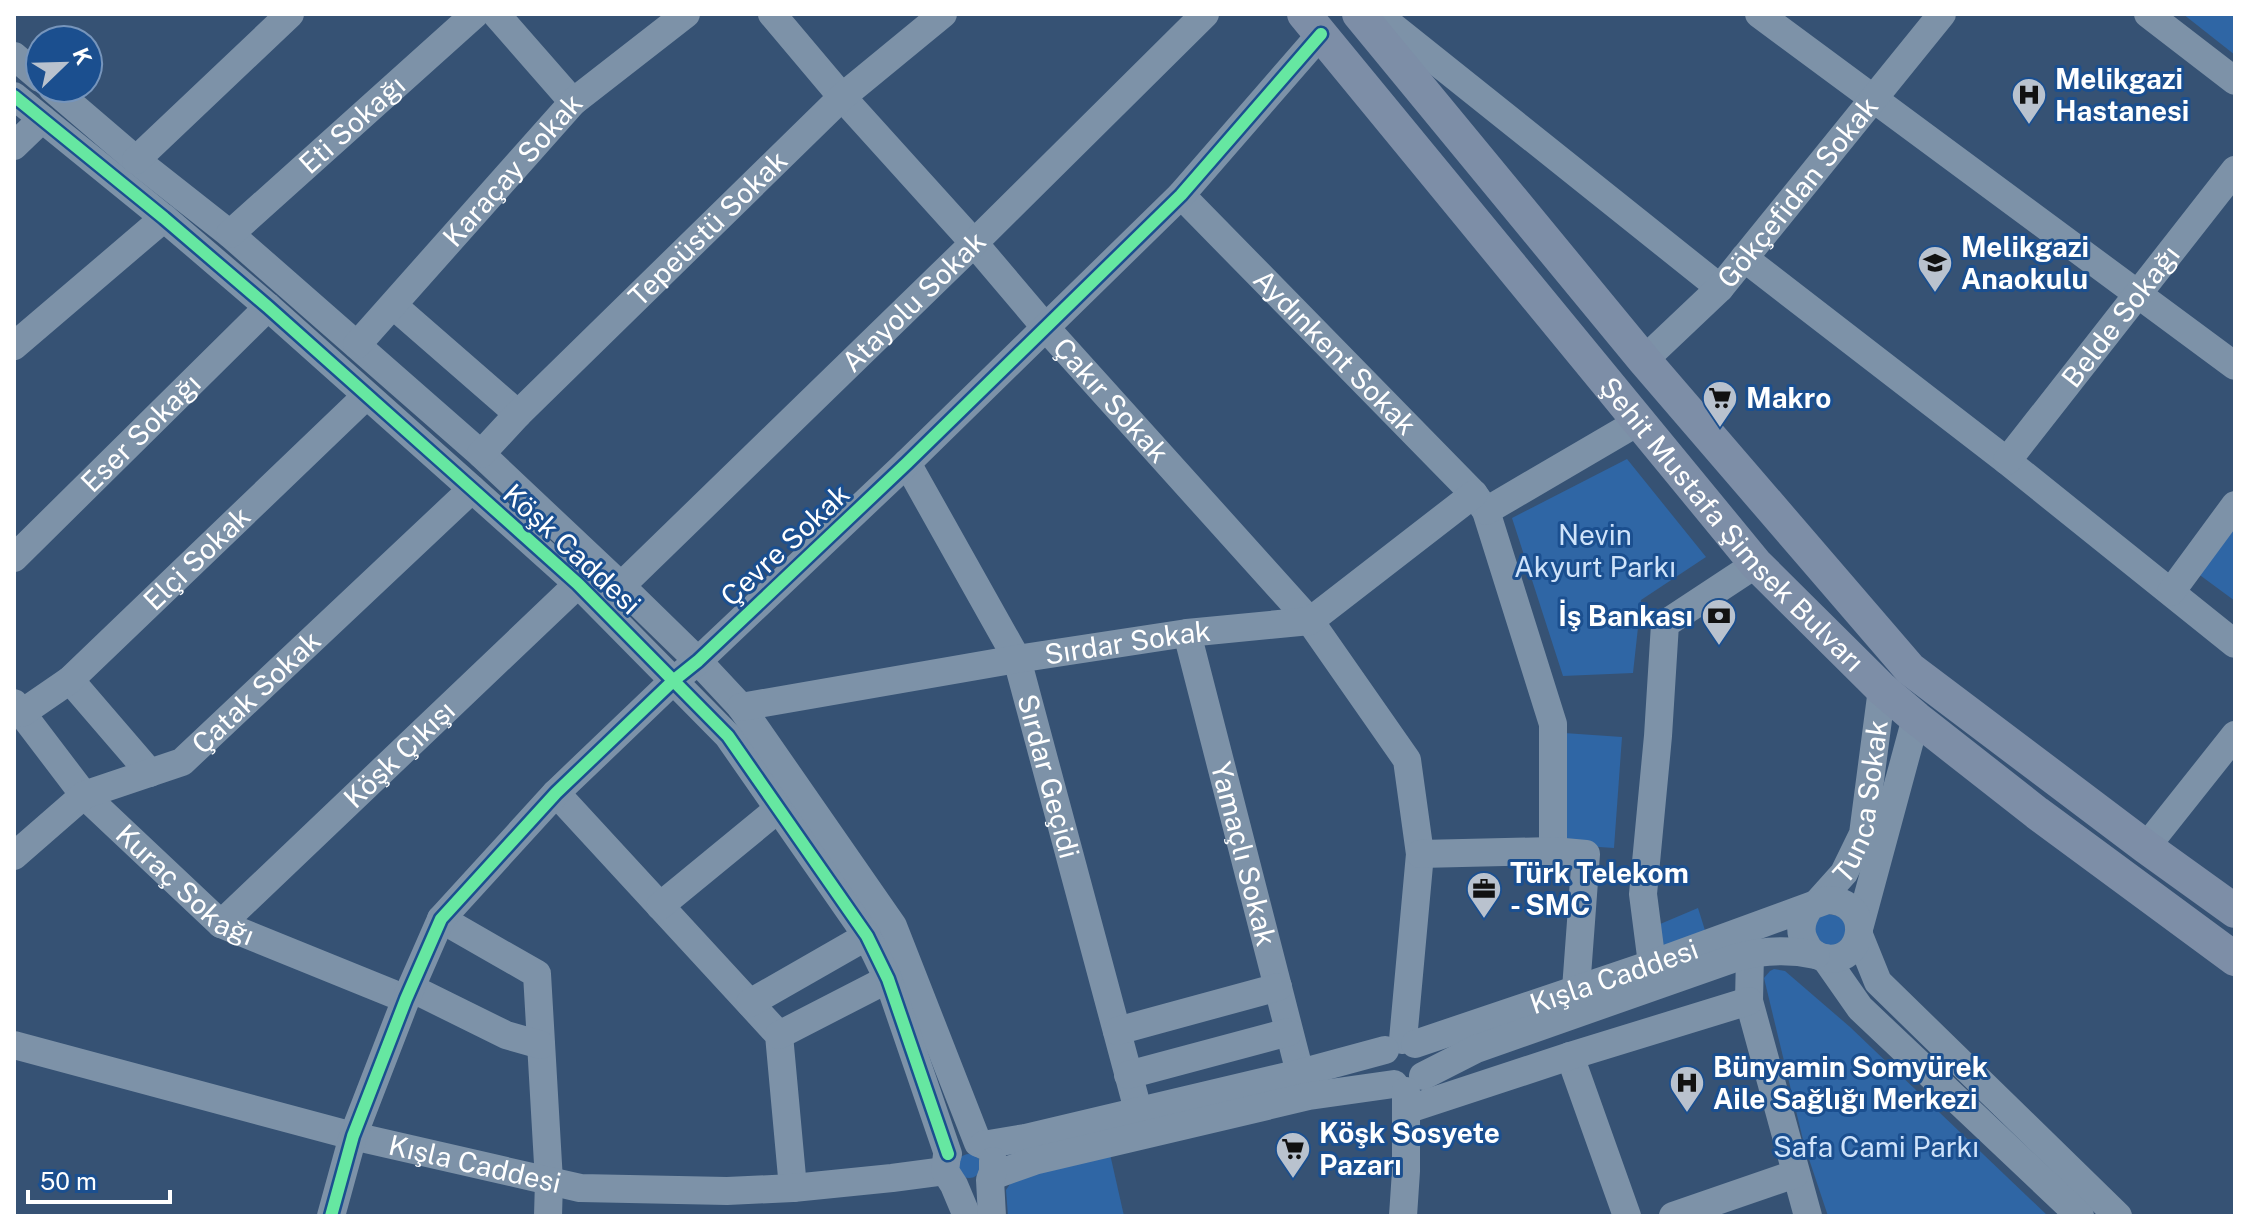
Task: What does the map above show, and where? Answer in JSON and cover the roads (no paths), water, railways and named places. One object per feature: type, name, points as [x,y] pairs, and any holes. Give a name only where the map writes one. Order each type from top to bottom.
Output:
[{"type":"main road","name":"Şehit Mustafa Şimsek Bulvarı","points":[[1359,14],[1644,360],[1910,669],[2235,911]]},
{"type":"main road","name":"Şehit Mustafa Şimsek Bulvarı","points":[[1312,24],[1756,564],[1882,689],[1916,718],[2037,813],[2235,959]]},
{"type":"street","points":[[136,160],[290,14]]},
{"type":"street","name":"Eti Sokağı","points":[[230,234],[475,14]]},
{"type":"street","points":[[496,14],[573,102]]},
{"type":"street","name":"Karaçay Sokak","points":[[357,345],[573,102],[686,14]]},
{"type":"street","name":"Çakır Sokak","points":[[772,14],[1046,328],[1310,621],[1407,760],[1420,854]]},
{"type":"street","name":"Tepeüstü Sokak","points":[[481,454],[518,414],[842,97],[943,14]]},
{"type":"street","name":"Atayolu Sokak","points":[[621,586],[1205,14]]},
{"type":"street","points":[[1377,14],[1720,288]]},
{"type":"street","points":[[1759,14],[2235,366]]},
{"type":"street","name":"Gökçefidan Sokak","points":[[1644,360],[1720,288],[1942,14]]},
{"type":"street","points":[[2148,14],[2235,81]]},
{"type":"street","name":"Çevre Sokak","points":[[331,1216],[353,1136],[441,919],[556,793],[907,463],[1181,195],[1312,24]]},
{"type":"street","name":"Köşk Caddesi","points":[[14,96],[268,307],[578,584],[728,736],[867,936],[888,979],[949,1170],[967,1216]]},
{"type":"street","name":"Köşk Caddesi","points":[[71,104],[230,234],[481,454],[621,586],[741,707],[893,926],[980,1144]]},
{"type":"street","points":[[14,146],[42,119]]},
{"type":"street","name":"Belde Sokağı","points":[[2007,461],[2235,170]]},
{"type":"street","name":"Aydınkent Sokak","points":[[1181,195],[1480,502]]},
{"type":"street","points":[[14,346],[164,218]]},
{"type":"street","points":[[1744,258],[2007,461],[2235,644]]},
{"type":"street","points":[[394,306],[518,414]]},
{"type":"street","name":"Eser Sokağı","points":[[14,558],[268,307]]},
{"type":"street","name":"Elçi Sokak","points":[[18,708],[70,680],[366,396]]},
{"type":"street","points":[[1310,621],[1480,502],[1638,422]]},
{"type":"street","name":"Sırdar Geçidi","points":[[907,463],[1017,659],[1138,1110]]},
{"type":"street","name":"Çatak Sokak","points":[[14,856],[84,795],[182,762],[472,489]]},
{"type":"street","points":[[1480,502],[1553,724],[1553,851]]},
{"type":"street","points":[[2171,592],[2235,505]]},
{"type":"street","points":[[1652,964],[1643,894],[1665,624],[1756,564]]},
{"type":"street","name":"Köşk Çıkışı","points":[[221,924],[578,584]]},
{"type":"street","name":"Sırdar Sokak","points":[[741,707],[1187,633],[1310,621]]},
{"type":"street","name":"Yamaçlı Sokak","points":[[1187,633],[1300,1073]]},
{"type":"street","points":[[70,680],[150,773]]},
{"type":"street","name":"Tunca Sokak","points":[[1814,905],[1844,873],[1863,834],[1882,689]]},
{"type":"street","name":"Kuraç Sokağı","points":[[18,708],[84,795],[221,924],[409,993],[506,1035],[541,1045]]},
{"type":"street","name":"Tunca Sokak","points":[[1859,930],[1916,718]]},
{"type":"street","points":[[2146,847],[2235,735]]},
{"type":"street","points":[[556,793],[779,1035],[793,1188]]},
{"type":"street","points":[[660,906],[778,809]]},
{"type":"street","points":[[1576,989],[1586,854],[1553,851],[1420,854],[1401,1045],[1381,1061],[1381,1069],[1385,1076],[1407,1089],[1570,1056],[1749,1001]]},
{"type":"street","points":[[2080,1216],[1860,1008],[1820,956],[1809,949],[1801,932],[1802,923],[1814,905],[1836,900],[1852,909],[1878,982],[2118,1216]]},
{"type":"street","name":"Kışla Caddesi","points":[[980,1144],[1025,1138],[1300,1073],[1401,1045],[1652,964],[1814,905]]},
{"type":"street","points":[[441,919],[537,974],[549,1181],[548,1216]]},
{"type":"street","points":[[1820,956],[1843,956],[1856,943],[1859,930]]},
{"type":"street","points":[[750,1003],[867,936]]},
{"type":"street","name":"Kışla Caddesi","points":[[991,1178],[1034,1161],[1309,1096],[1407,1089],[1476,1049],[1750,954],[1782,950],[1820,956]]},
{"type":"street","points":[[1750,954],[1749,1001],[1808,1216]]},
{"type":"street","points":[[779,1035],[888,979]]},
{"type":"street","points":[[1117,1031],[1278,987]]},
{"type":"street","points":[[1128,1075],[1289,1032]]},
{"type":"street","name":"Kışla Caddesi","points":[[14,1045],[353,1136],[580,1188],[727,1191],[793,1188],[949,1170]]},
{"type":"street","points":[[1401,1045],[1421,1049],[1426,1060],[1426,1068],[1407,1089],[1403,1216]]},
{"type":"street","points":[[1570,1056],[1627,1216]]},
{"type":"street","points":[[991,1178],[975,1190],[962,1190],[949,1170],[953,1147],[970,1141],[980,1144],[993,1159],[992,1216]]},
{"type":"street","points":[[1673,1216],[1795,1174]]},
{"type":"place","name":"Melikgazi Hastanesi","points":[[2029,126]]},
{"type":"place","name":"Melikgazi Anaokulu","points":[[1935,294]]},
{"type":"place","name":"Makro","points":[[1720,429]]},
{"type":"place","name":"İş Bankası","points":[[1719,647]]},
{"type":"place","name":"Türk Telekom - SMC","points":[[1484,920]]},
{"type":"place","name":"Bünyamin Somyürek Aile Sağlığı Merkezi","points":[[1687,1114]]},
{"type":"place","name":"Köşk Sosyete Pazarı","points":[[1293,1180]]},
{"type":"park label","name":"Nevin Akyurt Parkı","points":[[1595,551]]},
{"type":"park label","name":"Safa Cami Parkı","points":[[1876,1147]]}]
